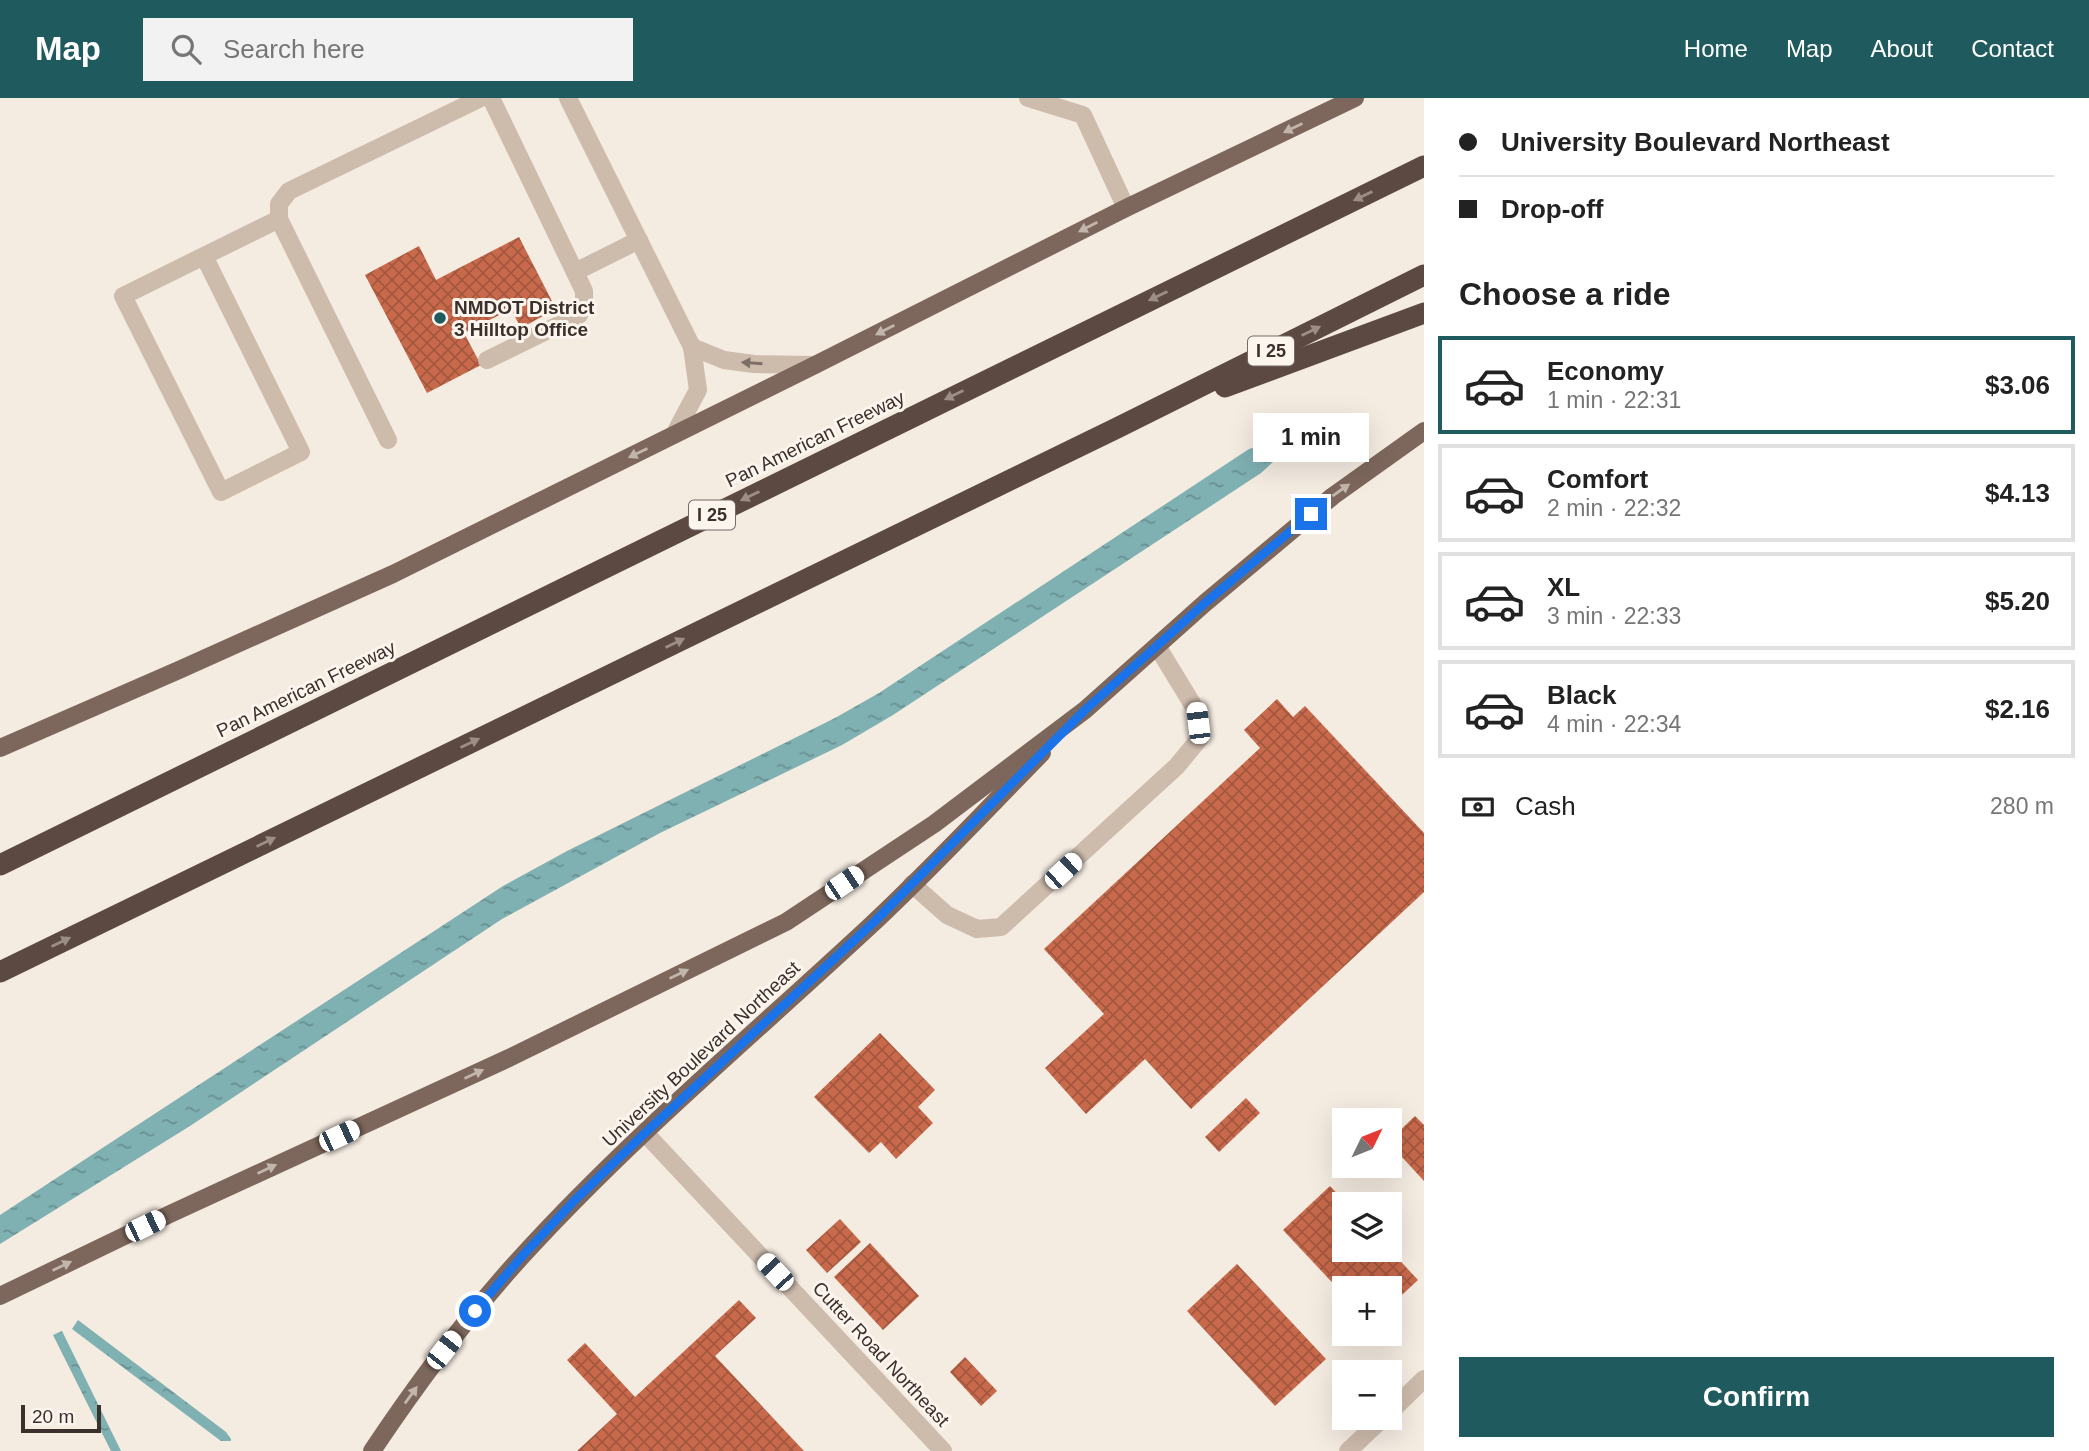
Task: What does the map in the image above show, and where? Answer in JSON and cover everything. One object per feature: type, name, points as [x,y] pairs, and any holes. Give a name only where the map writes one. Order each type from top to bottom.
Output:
[{"type":"highway","name":"Pan American Freeway","points":[[0,865],[1424,166]]},
{"type":"highway","name":"I 25","points":[[0,972],[1119,427],[1424,275]]},
{"type":"highway","points":[[1119,427],[1424,313]]},
{"type":"main road","points":[[0,748],[380,580],[1126,208],[1355,98]]},
{"type":"main road","points":[[0,1296],[170,1214],[509,1058],[786,922],[934,824],[1085,710],[1205,603],[1333,496],[1424,431]]},
{"type":"main road","name":"University Boulevard Northeast","points":[[372,1451],[475,1311],[575,1200],[873,923],[1085,710]]},
{"type":"street","points":[[388,440],[279,219],[279,204],[289,191],[481,98]]},
{"type":"street","points":[[487,360],[579,315],[584,302],[584,291],[575,271],[491,98]]},
{"type":"street","points":[[568,98],[692,347],[698,390],[674,435]]},
{"type":"street","points":[[1028,98],[1083,106],[1126,208]]},
{"type":"street","points":[[204,256],[301,452],[220,492],[123,296],[204,256],[279,219]]},
{"type":"street","points":[[575,271],[639,240]]},
{"type":"street","points":[[692,347],[724,360],[815,365]]},
{"type":"street","points":[[912,884],[947,915],[977,929],[1001,927],[1177,766],[1200,737],[1196,709],[1157,646]]},
{"type":"street","name":"Cutter Road Northeast","points":[[645,1133],[943,1451]]},
{"type":"street","points":[[1402,1400],[1424,1379]]},
{"type":"street","points":[[1348,1451],[1371,1430]]},
{"type":"water","points":[[1277,440],[1284,452],[1261,473],[893,715],[842,745],[660,833],[502,919],[190,1126],[0,1244],[0,1215],[503,886],[567,851],[835,718],[879,693],[1249,449]]},
{"type":"water","points":[[78,1320],[226,1432],[231,1441],[221,1441],[72,1329]]},
{"type":"water","points":[[62,1331],[121,1451],[111,1451],[53,1335]]},
{"type":"building","name":"NMDOT District 3 Hilltop Office","points":[[519,237],[556,309],[521,328],[511,309],[464,333],[481,365],[427,393],[365,275],[419,246],[436,280]]},
{"type":"building","points":[[1277,699],[1293,717],[1305,706],[1424,833],[1424,892],[1191,1109],[1145,1059],[1086,1114],[1045,1068],[1104,1014],[1044,949],[1260,748],[1244,730]]},
{"type":"building","points":[[880,1033],[935,1090],[918,1107],[933,1123],[896,1159],[881,1142],[869,1153],[814,1097]]},
{"type":"building","points":[[1246,1098],[1260,1113],[1219,1152],[1205,1137]]},
{"type":"building","points":[[1415,1116],[1424,1125],[1424,1181],[1402,1157],[1402,1128]]},
{"type":"building","points":[[1330,1186],[1336,1192],[1332,1192],[1332,1262],[1401,1262],[1418,1280],[1402,1295],[1402,1276],[1332,1276],[1332,1282],[1283,1230]]},
{"type":"building","points":[[840,1219],[861,1242],[827,1273],[806,1250]]},
{"type":"building","points":[[870,1243],[919,1296],[883,1330],[834,1277]]},
{"type":"building","points":[[1237,1264],[1326,1359],[1275,1406],[1187,1311]]},
{"type":"building","points":[[739,1300],[756,1318],[715,1356],[804,1451],[577,1451],[617,1414],[567,1360],[585,1343],[635,1397]]},
{"type":"building","points":[[965,1357],[997,1391],[981,1406],[950,1372]]},
{"type":"place","name":"NMDOT District 3 Hilltop Office","points":[[440,318]]},
{"type":"route","points":[[475,1311],[575,1200],[873,923],[1085,710],[1205,603],[1311,514]]}]
